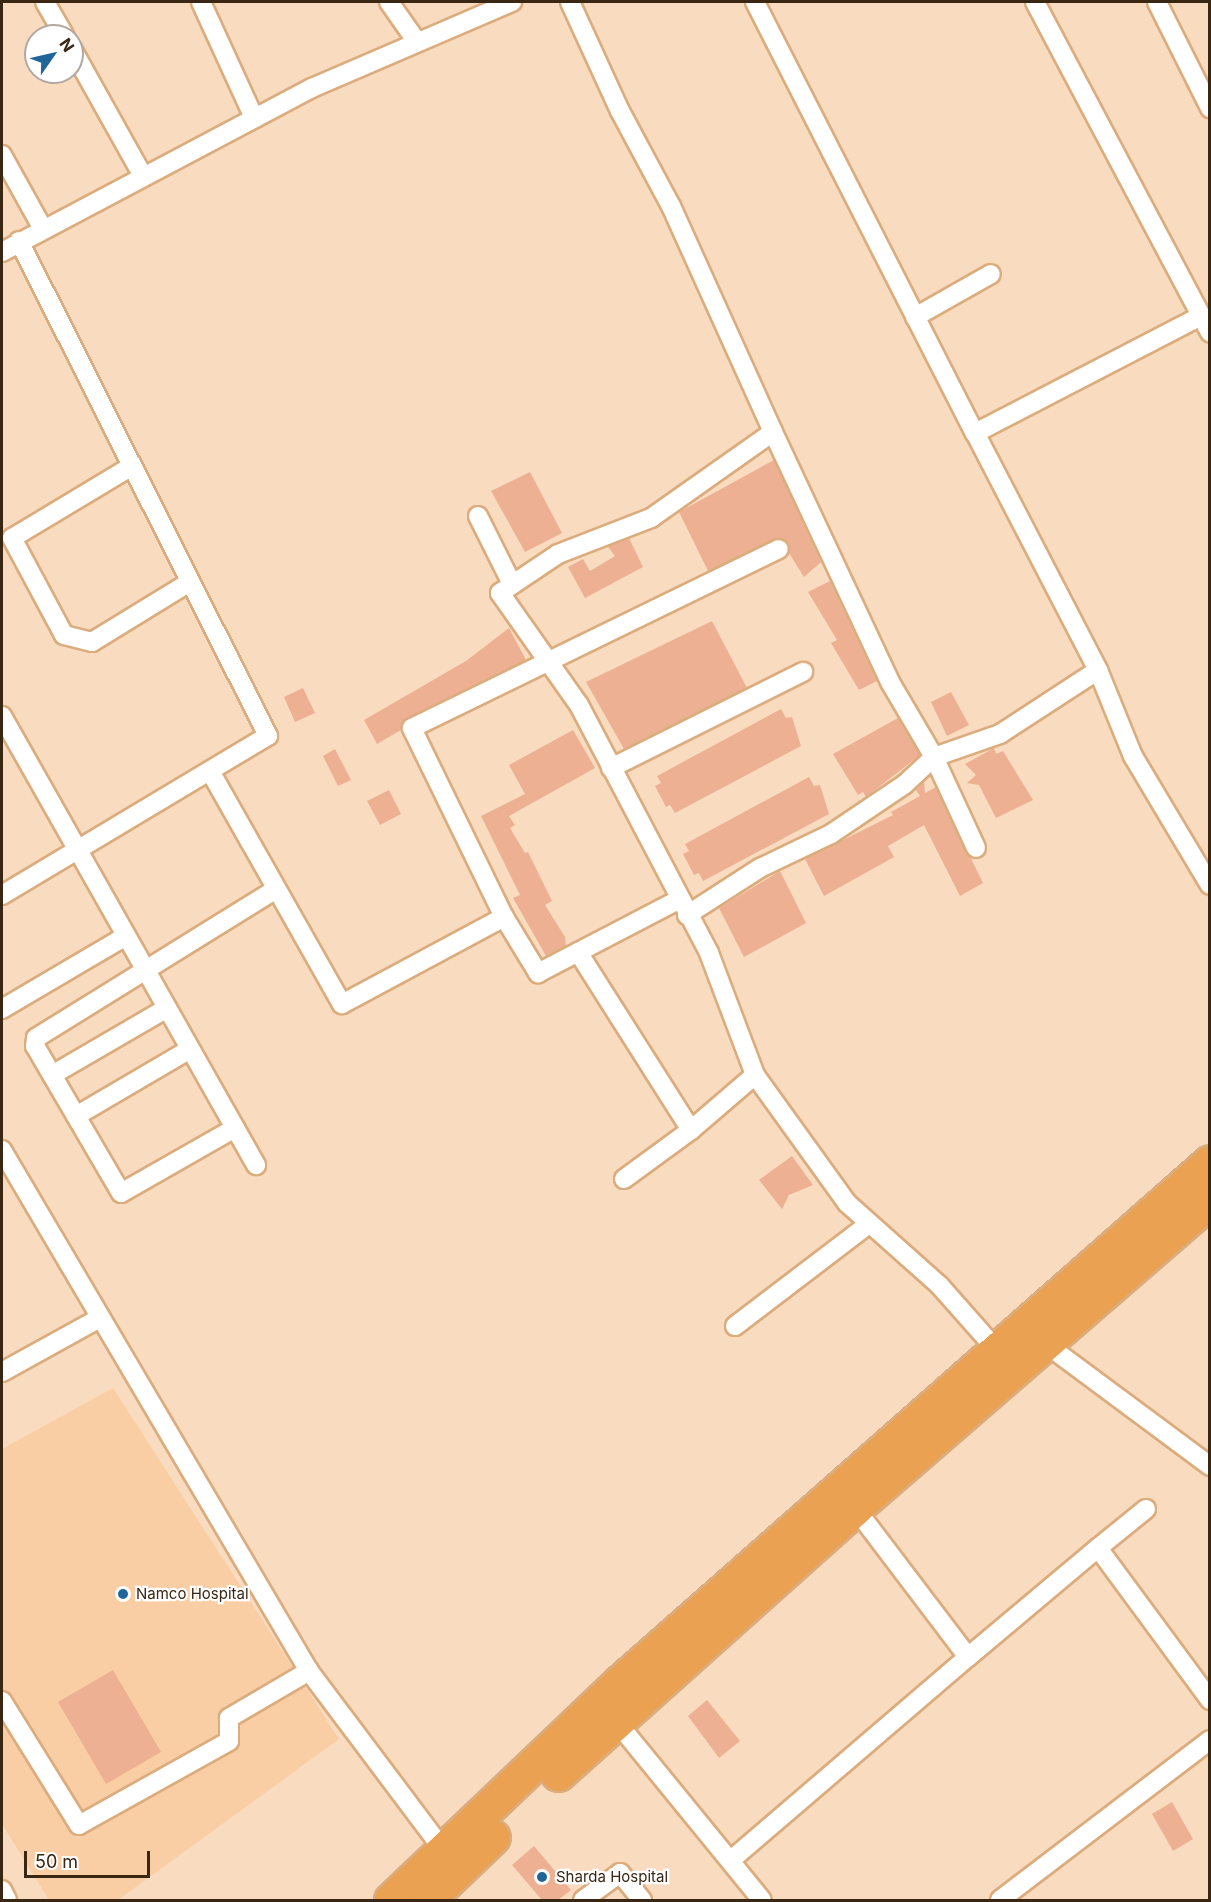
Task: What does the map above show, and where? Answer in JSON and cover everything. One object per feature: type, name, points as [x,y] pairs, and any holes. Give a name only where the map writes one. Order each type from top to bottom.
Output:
[{"type":"highway","points":[[391,1900],[452,1861],[545,1772],[620,1682],[1006,1360],[1122,1258],[1208,1165]]},
{"type":"highway","points":[[1122,1258],[1209,1200]]},
{"type":"highway","points":[[545,1772],[615,1720],[855,1508],[1006,1360]]},
{"type":"highway","points":[[427,1900],[452,1861]]},
{"type":"street","points":[[45,2],[58,24]]},
{"type":"street","points":[[201,2],[254,118]]},
{"type":"street","points":[[389,2],[417,42]]},
{"type":"street","points":[[2,252],[254,118],[417,42],[512,2]]},
{"type":"street","points":[[570,2],[620,111],[671,206],[772,432],[890,682],[934,757],[976,848]]},
{"type":"street","points":[[755,2],[1098,670],[1133,756],[1209,885]]},
{"type":"street","points":[[975,433],[1204,325],[1035,2]]},
{"type":"street","points":[[1157,2],[1209,108]]},
{"type":"street","points":[[84,70],[143,176]]},
{"type":"street","points":[[2,155],[43,229]]},
{"type":"street","points":[[2,895],[268,736],[19,241]]},
{"type":"street","points":[[915,317],[991,274]]},
{"type":"street","points":[[772,432],[651,518],[558,554],[500,593],[579,705],[709,953],[755,1075],[848,1203],[940,1286],[1006,1360]]},
{"type":"street","points":[[132,466],[12,538],[64,635],[92,642],[190,582]]},
{"type":"street","points":[[478,516],[512,584]]},
{"type":"street","points":[[779,549],[550,663],[412,728],[504,917],[538,974],[578,952],[683,907],[831,834],[905,784],[934,757],[1000,734],[1098,670]]},
{"type":"street","points":[[611,768],[803,672]]},
{"type":"street","points":[[2,716],[256,1165]]},
{"type":"street","points":[[210,771],[342,1004],[504,917]]},
{"type":"street","points":[[235,1128],[121,1193],[35,1046],[36,1038],[144,968],[276,889]]},
{"type":"street","points":[[2,1009],[126,936]]},
{"type":"street","points":[[578,952],[691,1130]]},
{"type":"street","points":[[52,1075],[167,1008]]},
{"type":"street","points":[[76,1116],[190,1049]]},
{"type":"street","points":[[624,1179],[691,1130],[755,1075]]},
{"type":"street","points":[[2,1150],[309,1671],[452,1861]]},
{"type":"street","points":[[735,1326],[869,1224]]},
{"type":"street","points":[[2,1372],[100,1318]]},
{"type":"street","points":[[1034,1335],[1209,1466]]},
{"type":"street","points":[[855,1508],[968,1657]]},
{"type":"street","points":[[731,1860],[968,1657],[1146,1509]]},
{"type":"street","points":[[1098,1548],[1209,1700]]},
{"type":"street","points":[[2,1701],[79,1825],[229,1741],[229,1718],[309,1671]]},
{"type":"street","points":[[615,1720],[762,1900]]},
{"type":"street","points":[[1000,1900],[1209,1740]]},
{"type":"street","points":[[583,1900],[620,1873],[642,1900]]},
{"type":"street","points":[[2,1890],[8,1900]]},
{"type":"shaded area","name":"Namco Hospital","points":[[113,1388],[339,1739],[118,1900],[49,1900],[2,1824],[2,1449]]},
{"type":"building","points":[[774,460],[821,562],[804,577],[789,553],[789,544],[779,538],[708,571],[679,512]]},
{"type":"building","points":[[530,472],[562,533],[525,552],[491,491]]},
{"type":"building","points":[[629,538],[643,567],[585,598],[568,567],[583,559],[590,571],[615,556],[608,547]]},
{"type":"building","points":[[830,581],[877,681],[859,690],[831,643],[837,640],[808,592]]},
{"type":"building","points":[[712,621],[747,688],[624,749],[586,682]]},
{"type":"building","points":[[509,628],[526,660],[407,718],[401,730],[377,744],[364,720],[466,661]]},
{"type":"building","points":[[303,688],[315,713],[295,722],[284,697]]},
{"type":"building","points":[[951,692],[969,725],[947,736],[931,702]]},
{"type":"building","points":[[781,709],[786,718],[792,717],[801,746],[675,813],[670,805],[666,807],[655,786],[661,783],[657,776]]},
{"type":"building","points":[[898,718],[920,755],[866,797],[863,792],[858,795],[833,754]]},
{"type":"building","points":[[573,730],[595,768],[509,816],[515,825],[510,828],[525,853],[528,852],[552,901],[545,905],[565,937],[566,946],[546,956],[513,898],[520,895],[481,816],[525,794],[509,765]]},
{"type":"building","points":[[994,748],[996,754],[1003,751],[1033,800],[996,818],[979,785],[967,783],[976,775],[965,764]]},
{"type":"building","points":[[335,749],[351,780],[338,786],[323,756]]},
{"type":"building","points":[[809,777],[814,786],[820,785],[829,814],[703,881],[699,873],[694,875],[683,854],[689,851],[685,844]]},
{"type":"building","points":[[924,782],[925,793],[936,787],[983,883],[960,896],[924,825],[888,846],[894,857],[824,896],[805,859],[893,815],[891,812],[920,796],[916,790]]},
{"type":"building","points":[[389,790],[401,814],[380,825],[367,801]]},
{"type":"building","points":[[780,871],[806,923],[744,957],[719,908]]},
{"type":"building","points":[[792,1156],[813,1185],[789,1195],[782,1209],[759,1180]]},
{"type":"building","points":[[113,1670],[161,1752],[106,1784],[58,1702]]},
{"type":"building","points":[[707,1700],[740,1741],[719,1758],[688,1716]]},
{"type":"building","points":[[1172,1802],[1193,1839],[1173,1851],[1152,1814]]},
{"type":"building","points":[[534,1846],[571,1890],[558,1900],[542,1900],[512,1865]]},
{"type":"place","name":"Namco Hospital","points":[[123,1594]]},
{"type":"place","name":"Sharda Hospital","points":[[542,1877]]}]
